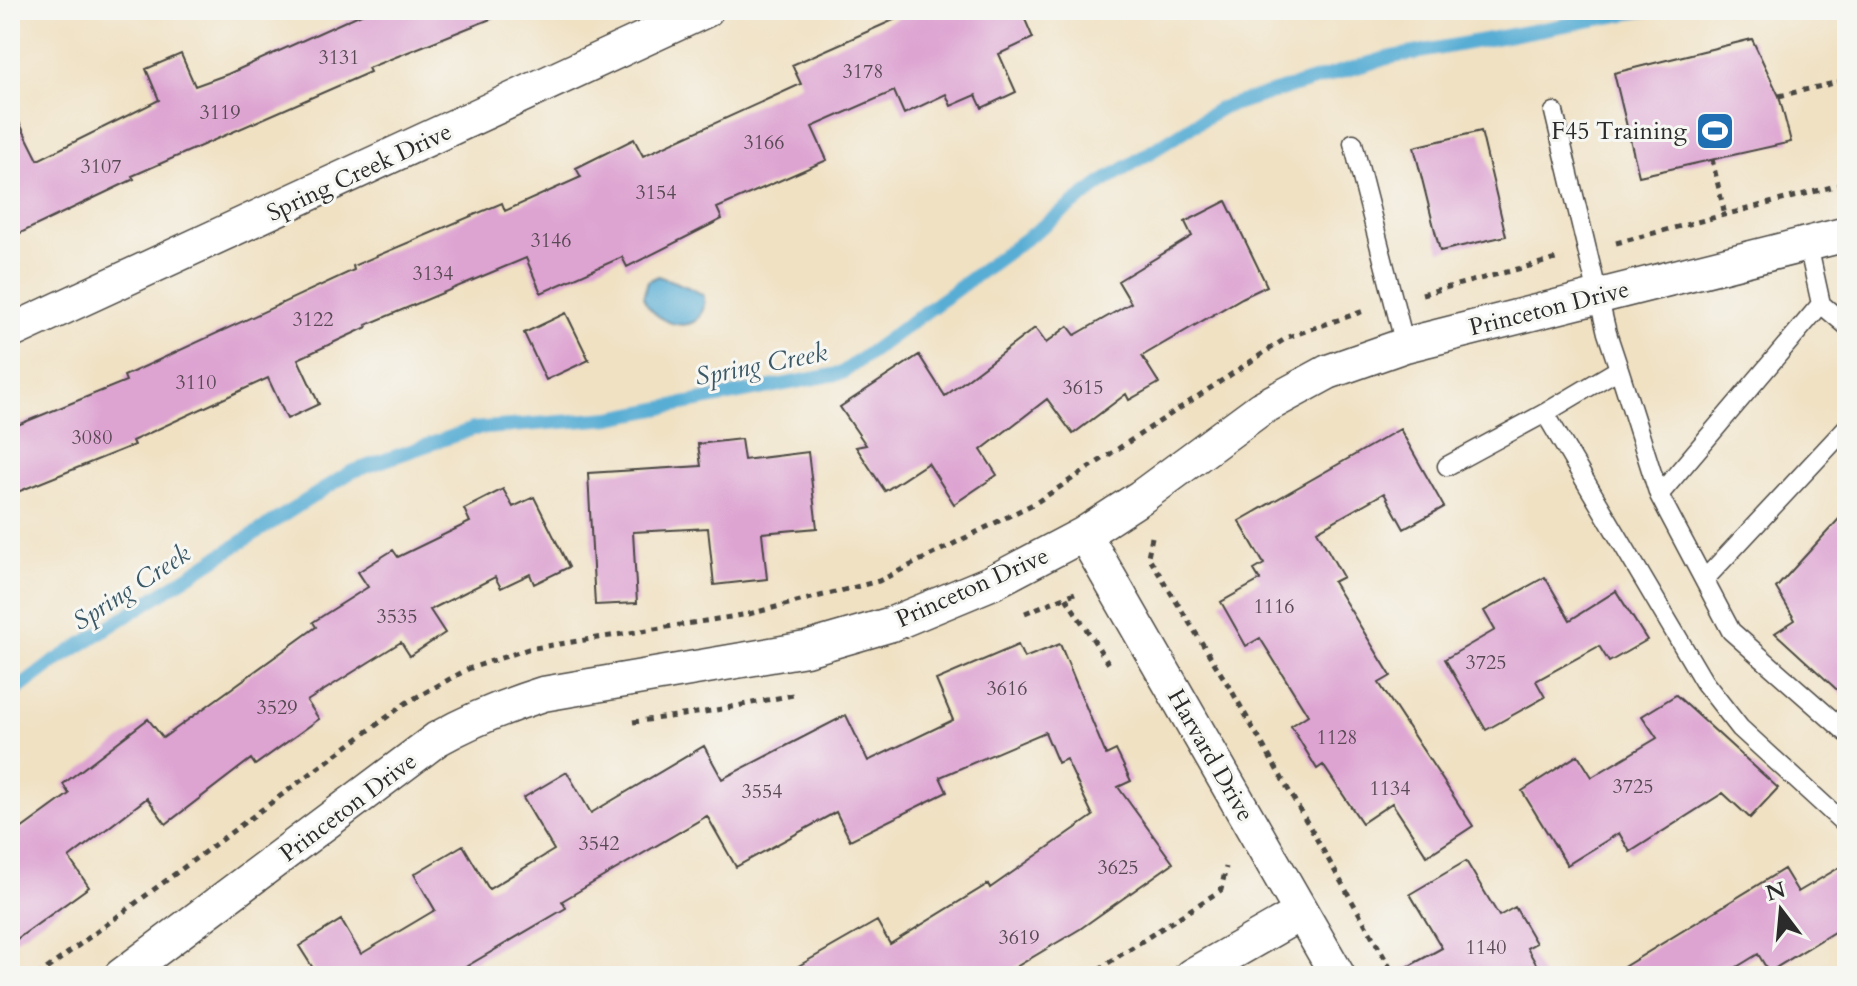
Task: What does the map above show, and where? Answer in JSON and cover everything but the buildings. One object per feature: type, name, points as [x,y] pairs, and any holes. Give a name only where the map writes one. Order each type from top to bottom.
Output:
[{"type":"street","name":"Spring Creek Drive","points":[[10,332],[706,10]]},
{"type":"street","name":"Princeton Drive","points":[[121,976],[437,739],[470,720],[543,694],[806,649],[892,624],[993,582],[1084,534],[1141,497],[1260,409],[1328,372],[1405,345],[1847,234]]},
{"type":"street","name":"Harvard Drive","points":[[1084,534],[1338,976]]},
{"type":"street","points":[[1191,976],[1301,913]]},
{"type":"lane","points":[[1554,112],[1619,369],[1659,495],[1731,631],[1847,733]]},
{"type":"lane","points":[[1353,143],[1405,345]]},
{"type":"lane","points":[[1808,245],[1821,304],[1847,326]]},
{"type":"lane","points":[[1659,495],[1821,304]]},
{"type":"lane","points":[[1447,466],[1619,369]]},
{"type":"lane","points":[[1545,413],[1704,682],[1740,728],[1847,826]]},
{"type":"lane","points":[[1704,580],[1847,427]]},
{"type":"path","points":[[1779,96],[1847,80]]},
{"type":"path","points":[[1712,159],[1725,215]]},
{"type":"path","points":[[37,976],[406,703],[468,669],[528,649],[749,614],[879,581],[1037,502],[1288,337],[1393,301],[1847,183]]},
{"type":"path","points":[[1152,533],[1148,556],[1233,693],[1395,976]]},
{"type":"path","points":[[1021,615],[1066,598],[1117,676]]},
{"type":"path","points":[[625,724],[804,692]]},
{"type":"path","points":[[1088,976],[1221,890],[1227,869],[1221,856]]},
{"type":"water","points":[[658,276],[704,296],[703,309],[698,318],[681,325],[659,317],[650,308],[643,297],[648,281]]},
{"type":"waterway","name":"Spring Creek","points":[[10,695],[51,664],[351,472],[473,429],[611,418],[842,373],[1106,180],[1221,108],[1387,58],[1646,10]]},
{"type":"place","name":"F45 Training","points":[[1715,131]]}]
